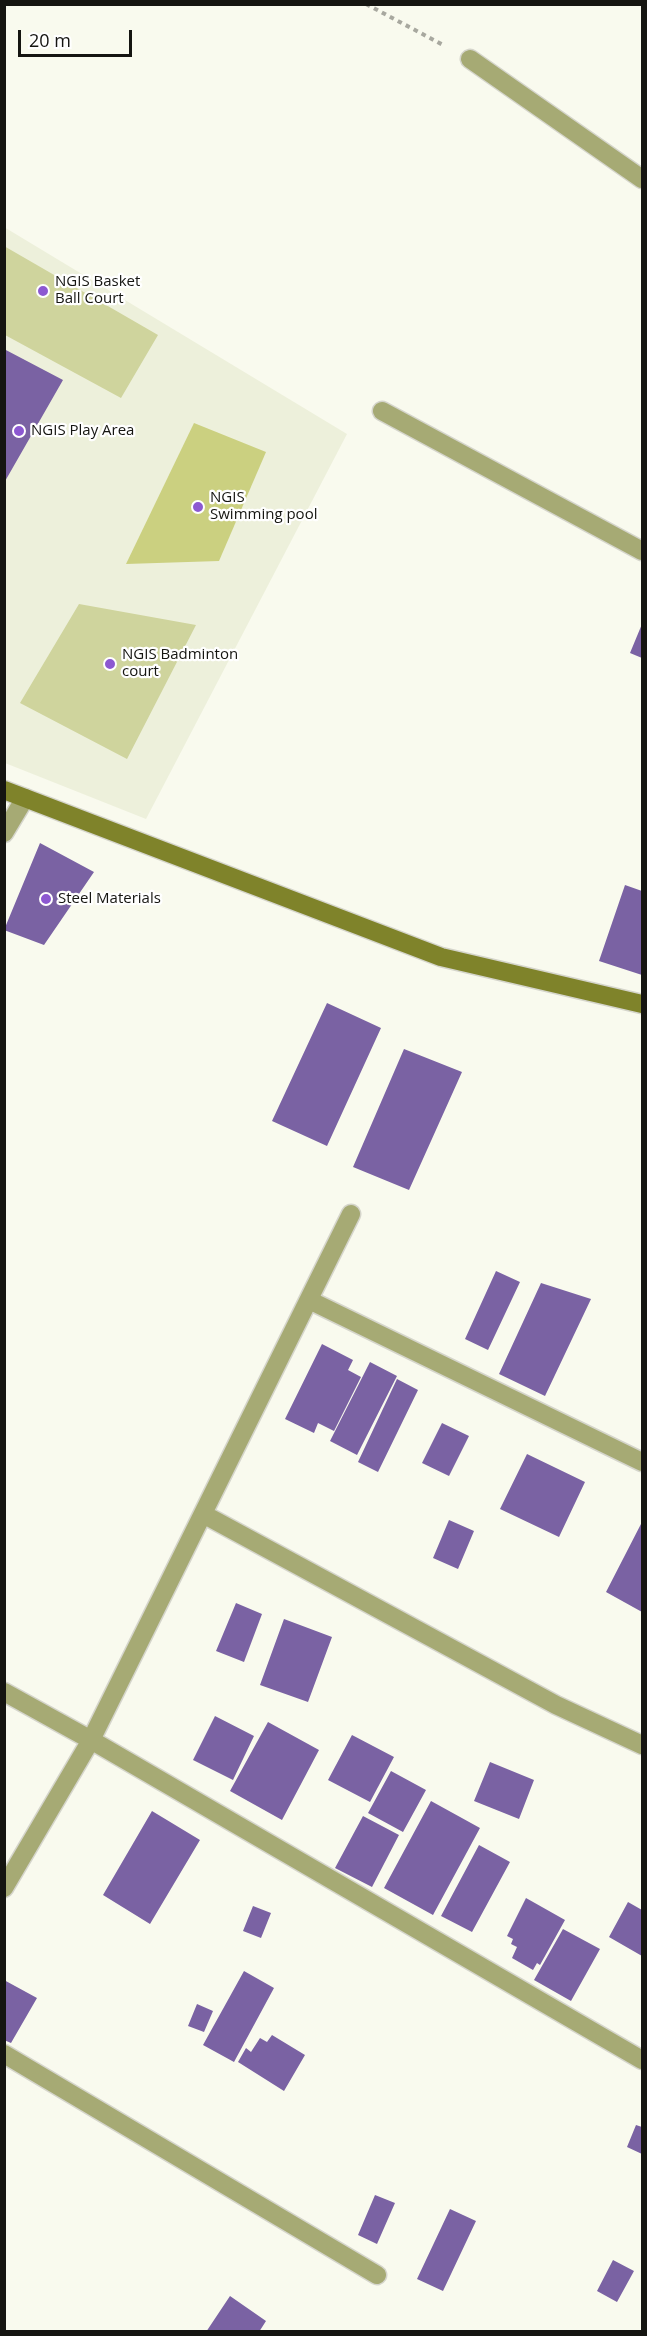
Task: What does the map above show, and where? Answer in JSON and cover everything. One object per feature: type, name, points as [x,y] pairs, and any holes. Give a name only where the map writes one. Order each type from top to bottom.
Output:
[{"type":"street","points":[[470,59],[642,179]]},
{"type":"street","points":[[382,411],[642,551]]},
{"type":"street","points":[[4,790],[441,957],[642,1004]]},
{"type":"street","points":[[4,833],[25,798]]},
{"type":"street","points":[[4,1888],[91,1740],[351,1214]]},
{"type":"street","points":[[309,1300],[642,1462]]},
{"type":"street","points":[[202,1514],[556,1705],[642,1745]]},
{"type":"street","points":[[4,1692],[91,1740],[642,2060]]},
{"type":"street","points":[[4,2054],[377,2275]]},
{"type":"path","points":[[366,4],[470,59]]},
{"type":"shaded area","points":[[4,227],[347,434],[146,819],[5,763]]},
{"type":"shaded area","name":"NGIS Basket Ball Court","points":[[4,246],[158,335],[121,398],[5,335]]},
{"type":"shaded area","name":"NGIS Swimming pool","points":[[194,423],[266,452],[219,561],[126,564]]},
{"type":"shaded area","name":"NGIS Badminton court","points":[[79,604],[196,625],[127,759],[20,703]]},
{"type":"building","name":"NGIS Play Area","points":[[4,349],[63,380],[4,483]]},
{"type":"building","points":[[642,624],[642,658],[630,653]]},
{"type":"building","name":"Steel Materials","points":[[40,843],[94,872],[44,945],[4,930]]},
{"type":"building","points":[[625,885],[642,891],[642,975],[599,961]]},
{"type":"building","points":[[327,1003],[381,1028],[327,1146],[272,1121]]},
{"type":"building","points":[[404,1049],[462,1072],[409,1190],[353,1167]]},
{"type":"building","points":[[496,1271],[520,1282],[488,1350],[465,1339]]},
{"type":"building","points":[[541,1283],[591,1299],[545,1396],[499,1374]]},
{"type":"building","points":[[322,1344],[353,1360],[348,1370],[361,1377],[334,1431],[318,1423],[314,1433],[285,1419]]},
{"type":"building","points":[[370,1362],[397,1376],[357,1455],[330,1441]]},
{"type":"building","points":[[397,1379],[418,1390],[378,1472],[358,1462]]},
{"type":"building","points":[[442,1423],[469,1436],[449,1476],[422,1463]]},
{"type":"building","points":[[527,1454],[585,1482],[559,1537],[500,1509]]},
{"type":"building","points":[[449,1520],[474,1531],[458,1569],[433,1558]]},
{"type":"building","points":[[642,1522],[642,1612],[606,1592]]},
{"type":"building","points":[[236,1603],[262,1614],[244,1662],[216,1651]]},
{"type":"building","points":[[284,1619],[332,1637],[308,1702],[260,1685]]},
{"type":"building","points":[[215,1716],[254,1736],[233,1780],[193,1760]]},
{"type":"building","points":[[268,1722],[319,1750],[282,1820],[230,1791]]},
{"type":"building","points":[[352,1735],[394,1757],[370,1802],[328,1780]]},
{"type":"building","points":[[490,1762],[534,1780],[519,1819],[474,1801]]},
{"type":"building","points":[[391,1771],[426,1790],[403,1832],[368,1813]]},
{"type":"building","points":[[431,1801],[480,1828],[433,1915],[384,1888]]},
{"type":"building","points":[[152,1811],[200,1840],[150,1924],[103,1895]]},
{"type":"building","points":[[363,1816],[399,1835],[372,1887],[335,1868]]},
{"type":"building","points":[[479,1845],[510,1862],[472,1932],[441,1916]]},
{"type":"building","points":[[526,1898],[565,1920],[540,1965],[537,1963],[533,1970],[512,1958],[517,1947],[511,1944],[513,1939],[507,1936]]},
{"type":"building","points":[[628,1902],[642,1910],[642,1956],[609,1937]]},
{"type":"building","points":[[253,1906],[271,1913],[261,1938],[243,1931]]},
{"type":"building","points":[[563,1929],[600,1949],[571,2001],[534,1980]]},
{"type":"building","points":[[244,1971],[274,1988],[234,2062],[203,2045]]},
{"type":"building","points":[[4,1980],[37,1998],[11,2043],[4,2040]]},
{"type":"building","points":[[197,2004],[213,2011],[204,2032],[188,2026]]},
{"type":"building","points":[[272,2035],[305,2055],[284,2091],[238,2062],[246,2048],[251,2052],[260,2038],[267,2042]]},
{"type":"building","points":[[636,2125],[642,2127],[642,2154],[627,2147]]},
{"type":"building","points":[[375,2195],[395,2203],[377,2244],[358,2235]]},
{"type":"building","points":[[450,2209],[476,2221],[443,2291],[417,2279]]},
{"type":"building","points":[[613,2260],[634,2271],[617,2302],[597,2291]]},
{"type":"building","points":[[230,2296],[266,2321],[259,2332],[206,2332]]},
{"type":"place","name":"NGIS Basket Ball Court","points":[[43,291]]},
{"type":"place","name":"NGIS Play Area","points":[[19,431]]},
{"type":"place","name":"NGIS Swimming pool","points":[[198,507]]},
{"type":"place","name":"NGIS Badminton court","points":[[110,664]]},
{"type":"place","name":"Steel Materials","points":[[46,899]]}]
